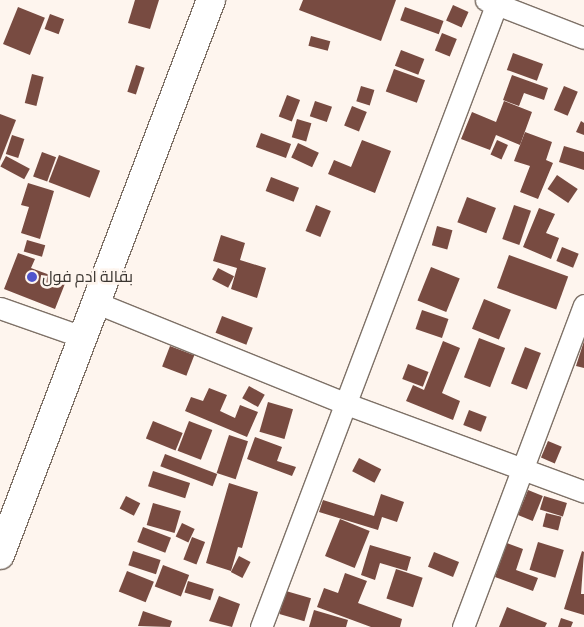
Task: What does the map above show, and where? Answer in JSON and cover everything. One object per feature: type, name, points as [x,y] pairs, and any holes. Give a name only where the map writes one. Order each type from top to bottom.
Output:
[{"type":"street","points":[[0,555],[85,338],[211,0]]},
{"type":"street","points":[[261,627],[494,1],[584,38]]},
{"type":"street","points":[[97,303],[344,404],[584,492]]},
{"type":"street","points":[[463,627],[584,305]]},
{"type":"street","points":[[0,308],[85,338]]},
{"type":"building","points":[[135,0],[159,0],[150,29],[128,23]]},
{"type":"building","points":[[303,0],[396,0],[381,41],[299,10]]},
{"type":"building","points":[[453,5],[469,12],[462,27],[446,21]]},
{"type":"building","points":[[18,7],[45,18],[30,55],[3,44]]},
{"type":"building","points":[[405,7],[444,21],[439,34],[400,20]]},
{"type":"building","points":[[50,14],[64,19],[59,34],[45,29]]},
{"type":"building","points":[[442,33],[457,39],[450,57],[435,51]]},
{"type":"building","points":[[311,36],[330,41],[328,51],[308,46]]},
{"type":"building","points":[[401,50],[424,59],[418,75],[395,66]]},
{"type":"building","points":[[513,53],[543,64],[537,81],[507,70]]},
{"type":"building","points":[[136,65],[145,68],[136,94],[127,92]]},
{"type":"building","points":[[394,69],[425,80],[417,103],[386,92]]},
{"type":"building","points":[[32,74],[44,77],[36,106],[25,103]]},
{"type":"building","points":[[512,75],[548,88],[544,100],[524,93],[519,106],[503,100]]},
{"type":"building","points":[[361,86],[374,90],[370,105],[356,101]]},
{"type":"building","points":[[564,86],[578,92],[568,116],[554,110]]},
{"type":"building","points":[[287,95],[300,100],[292,121],[279,116]]},
{"type":"building","points":[[315,101],[332,107],[327,122],[310,116]]},
{"type":"building","points":[[504,101],[532,112],[520,145],[496,135],[490,150],[461,139],[472,112],[496,122]]},
{"type":"building","points":[[352,106],[367,112],[359,131],[344,125]]},
{"type":"building","points":[[0,114],[16,120],[0,161]]},
{"type":"building","points":[[297,119],[311,123],[306,141],[292,137]]},
{"type":"building","points":[[581,121],[584,123],[584,135],[576,132]]},
{"type":"building","points":[[525,132],[552,142],[546,160],[553,163],[538,199],[520,192],[530,166],[514,161]]},
{"type":"building","points":[[261,133],[291,144],[286,158],[256,147]]},
{"type":"building","points":[[12,135],[24,139],[18,158],[6,154]]},
{"type":"building","points":[[362,140],[391,151],[375,193],[328,174],[334,160],[351,167]]},
{"type":"building","points":[[497,140],[508,145],[501,159],[490,155]]},
{"type":"building","points":[[298,143],[319,153],[312,167],[291,158]]},
{"type":"building","points":[[564,146],[584,152],[584,170],[559,162]]},
{"type":"building","points":[[42,152],[56,157],[47,182],[33,176]]},
{"type":"building","points":[[59,155],[100,171],[90,198],[49,182]]},
{"type":"building","points":[[6,156],[30,169],[24,179],[0,167]]},
{"type":"building","points":[[557,175],[578,189],[568,203],[547,189]]},
{"type":"building","points":[[271,177],[299,188],[294,202],[266,191]]},
{"type":"building","points":[[28,183],[54,191],[40,239],[21,233],[29,207],[21,205]]},
{"type":"building","points":[[467,197],[496,208],[486,233],[457,222]]},
{"type":"building","points":[[316,205],[331,211],[320,237],[306,231]]},
{"type":"building","points":[[514,205],[531,211],[519,245],[502,239]]},
{"type":"building","points":[[539,208],[555,214],[546,233],[559,238],[551,259],[523,247]]},
{"type":"building","points":[[437,226],[452,230],[447,249],[432,245]]},
{"type":"building","points":[[221,235],[245,243],[240,260],[266,268],[257,298],[231,289],[237,268],[213,261]]},
{"type":"building","points":[[27,240],[45,245],[42,257],[24,252]]},
{"type":"building","points":[[562,247],[579,254],[573,268],[556,261]]},
{"type":"building","points":[[18,253],[35,259],[31,268],[66,281],[55,309],[4,289]]},
{"type":"building","points":[[509,255],[568,277],[556,309],[497,288]]},
{"type":"building","points":[[431,267],[460,279],[446,312],[418,300]]},
{"type":"building","points":[[218,268],[234,276],[228,288],[212,280]]},
{"type":"building","points":[[484,299],[511,310],[499,340],[472,329]]},
{"type":"building","points":[[422,310],[448,319],[442,338],[415,329]]},
{"type":"building","points":[[222,316],[253,328],[246,345],[216,333]]},
{"type":"building","points":[[479,338],[505,348],[490,387],[464,377]]},
{"type":"building","points":[[443,341],[460,348],[442,393],[460,401],[453,420],[406,401],[413,385],[424,390]]},
{"type":"building","points":[[584,341],[584,368],[576,366]]},
{"type":"building","points":[[170,346],[194,355],[186,376],[162,367]]},
{"type":"building","points":[[525,347],[541,353],[527,390],[511,383]]},
{"type":"building","points":[[408,364],[429,372],[423,387],[402,379]]},
{"type":"building","points":[[249,386],[265,395],[258,407],[242,398]]},
{"type":"building","points":[[209,388],[227,395],[220,411],[235,418],[240,405],[258,412],[247,437],[185,411],[191,397],[203,401]]},
{"type":"building","points":[[268,402],[293,409],[284,439],[259,432]]},
{"type":"building","points":[[469,410],[487,417],[481,432],[463,425]]},
{"type":"building","points":[[153,421],[183,433],[176,451],[146,439]]},
{"type":"building","points":[[189,421],[212,430],[201,460],[178,451]]},
{"type":"building","points":[[229,435],[248,441],[236,479],[217,473]]},
{"type":"building","points":[[255,437],[282,447],[277,461],[296,467],[292,476],[247,459]]},
{"type":"building","points":[[548,441],[562,447],[555,463],[541,458]]},
{"type":"building","points":[[165,454],[217,474],[213,486],[160,466]]},
{"type":"building","points":[[359,458],[381,469],[374,483],[352,471]]},
{"type":"building","points":[[153,471],[190,483],[185,498],[148,486]]},
{"type":"building","points":[[229,483],[258,492],[242,548],[238,547],[231,571],[206,563]]},
{"type":"building","points":[[528,490],[543,496],[533,521],[518,515]]},
{"type":"building","points":[[381,494],[404,502],[397,522],[382,517],[378,530],[319,512],[323,500],[374,516]]},
{"type":"building","points":[[126,496],[140,503],[134,516],[120,508]]},
{"type":"building","points":[[544,496],[567,503],[563,516],[540,509]]},
{"type":"building","points":[[153,503],[181,511],[175,533],[147,525]]},
{"type":"building","points":[[546,513],[562,517],[558,530],[543,527]]},
{"type":"building","points":[[340,519],[370,531],[355,568],[325,556]]},
{"type":"building","points":[[182,523],[195,529],[188,543],[176,537]]},
{"type":"building","points":[[143,527],[171,538],[165,553],[137,542]]},
{"type":"building","points":[[192,537],[205,542],[196,564],[183,559]]},
{"type":"building","points":[[538,542],[564,550],[555,578],[530,570]]},
{"type":"building","points":[[507,543],[523,549],[516,570],[538,578],[533,591],[495,577]]},
{"type":"building","points":[[370,545],[411,557],[407,571],[380,563],[375,580],[361,575]]},
{"type":"building","points":[[133,551],[161,560],[156,574],[128,565]]},
{"type":"building","points":[[582,551],[584,552],[581,594],[584,594],[584,615],[564,609]]},
{"type":"building","points":[[434,552],[459,562],[453,577],[428,567]]},
{"type":"building","points":[[239,556],[251,562],[242,578],[231,572]]},
{"type":"building","points":[[163,565],[189,575],[181,597],[155,586]]},
{"type":"building","points":[[396,569],[423,578],[413,607],[386,598]]},
{"type":"building","points":[[127,571],[154,582],[146,602],[119,591]]},
{"type":"building","points":[[345,573],[367,581],[358,603],[402,619],[400,627],[371,627],[317,607],[324,588],[338,593]]},
{"type":"building","points":[[188,581],[214,589],[210,600],[184,592]]},
{"type":"building","points":[[286,591],[311,598],[304,621],[279,614]]},
{"type":"building","points":[[219,596],[240,604],[232,627],[209,621]]},
{"type":"building","points":[[507,607],[547,623],[545,627],[499,627]]},
{"type":"building","points":[[314,610],[348,620],[346,627],[309,627]]},
{"type":"building","points":[[143,611],[172,621],[170,627],[138,626]]},
{"type":"building","points":[[561,618],[573,622],[571,627],[558,627]]},
{"type":"place","name":"بقالة ادم فول","points":[[32,277]]}]
